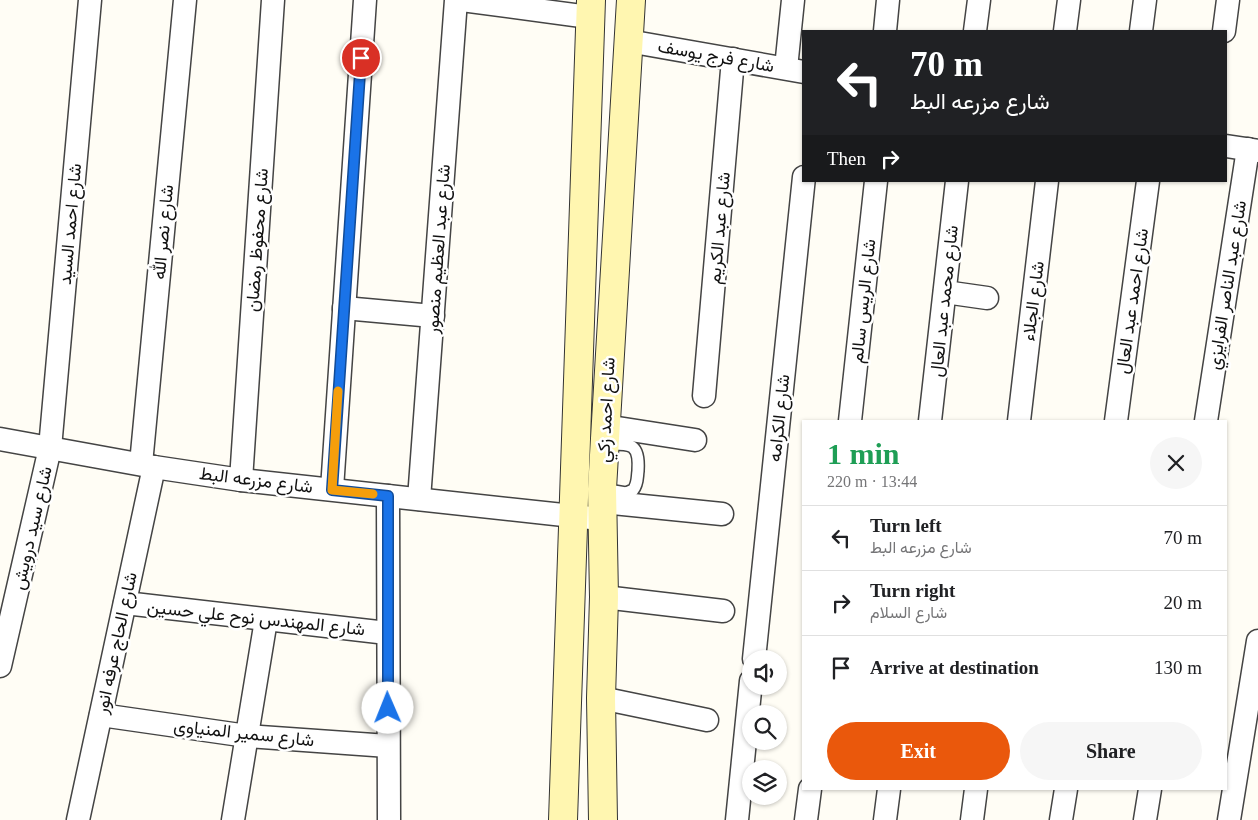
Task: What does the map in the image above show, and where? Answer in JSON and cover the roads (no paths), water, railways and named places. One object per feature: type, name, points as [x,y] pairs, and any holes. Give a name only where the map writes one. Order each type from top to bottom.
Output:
[{"type":"street","name":"شارع احمد السيد","points":[[50,448],[90,0]]},
{"type":"street","name":"شارع نصر الله","points":[[148,466],[185,0]]},
{"type":"street","name":"شارع محفوظ رمضان","points":[[241,480],[273,0]]},
{"type":"street","points":[[332,490],[365,0]]},
{"type":"street","name":"شارع عبد العظيم منصور","points":[[419,499],[456,0]]},
{"type":"street","points":[[462,0],[590,8]]},
{"type":"street","name":"شارع احمد زكي","points":[[603,820],[601,698],[607,497],[631,0]]},
{"type":"street","points":[[793,0],[795,70]]},
{"type":"street","points":[[885,30],[888,0]]},
{"type":"street","points":[[975,30],[978,0]]},
{"type":"street","points":[[1065,30],[1069,0]]},
{"type":"street","points":[[1141,30],[1145,0]]},
{"type":"street","points":[[1224,30],[1228,0]]},
{"type":"street","name":"شارع احمد زكي","points":[[563,820],[590,8]]},
{"type":"street","name":"شارع فرج يوسف","points":[[628,41],[795,70]]},
{"type":"street","name":"شارع عبد الكريم","points":[[704,396],[733,59]]},
{"type":"street","name":"شارع عبد الناصر الفرايزي","points":[[1206,420],[1244,149]]},
{"type":"street","name":"شارع الكرامه","points":[[755,650],[803,182]]},
{"type":"street","name":"شارع الريس سالم","points":[[850,420],[876,182]]},
{"type":"street","name":"شارع محمد عبد العال","points":[[930,420],[957,182]]},
{"type":"street","name":"شارع الجلاء","points":[[1019,420],[1047,182]]},
{"type":"street","name":"شارع احمد عبد العال","points":[[1116,420],[1148,182]]},
{"type":"street","points":[[945,292],[988,298]]},
{"type":"street","points":[[344,308],[433,316]]},
{"type":"street","name":"شارع مزرعه البط","points":[[0,439],[148,466],[241,480],[574,516],[607,497],[722,514]]},
{"type":"street","points":[[610,442],[695,440]]},
{"type":"street","name":"شارع سيد درويش","points":[[0,666],[50,448]]},
{"type":"street","name":"شارع الحاج عرفه انور","points":[[78,820],[125,603],[148,466]]},
{"type":"street","points":[[388,496],[389,820]]},
{"type":"street","points":[[604,597],[723,610]]},
{"type":"street","name":"شارع المهندس نوح علي حسين","points":[[125,603],[387,632]]},
{"type":"street","points":[[233,820],[266,620]]},
{"type":"street","points":[[1229,820],[1258,641]]},
{"type":"street","points":[[737,820],[750,695]]},
{"type":"street","points":[[601,698],[707,720]]},
{"type":"street","name":"شارع سمير المنياوى","points":[[101,716],[247,736],[388,746]]},
{"type":"street","points":[[806,820],[810,790]]},
{"type":"street","points":[[885,820],[889,790]]},
{"type":"street","points":[[972,820],[976,790]]},
{"type":"street","points":[[1062,820],[1066,790]]},
{"type":"street","points":[[1145,820],[1150,790]]},
{"type":"lane","points":[[607,497],[634,490],[636,487],[639,458],[632,446],[610,442]]}]
